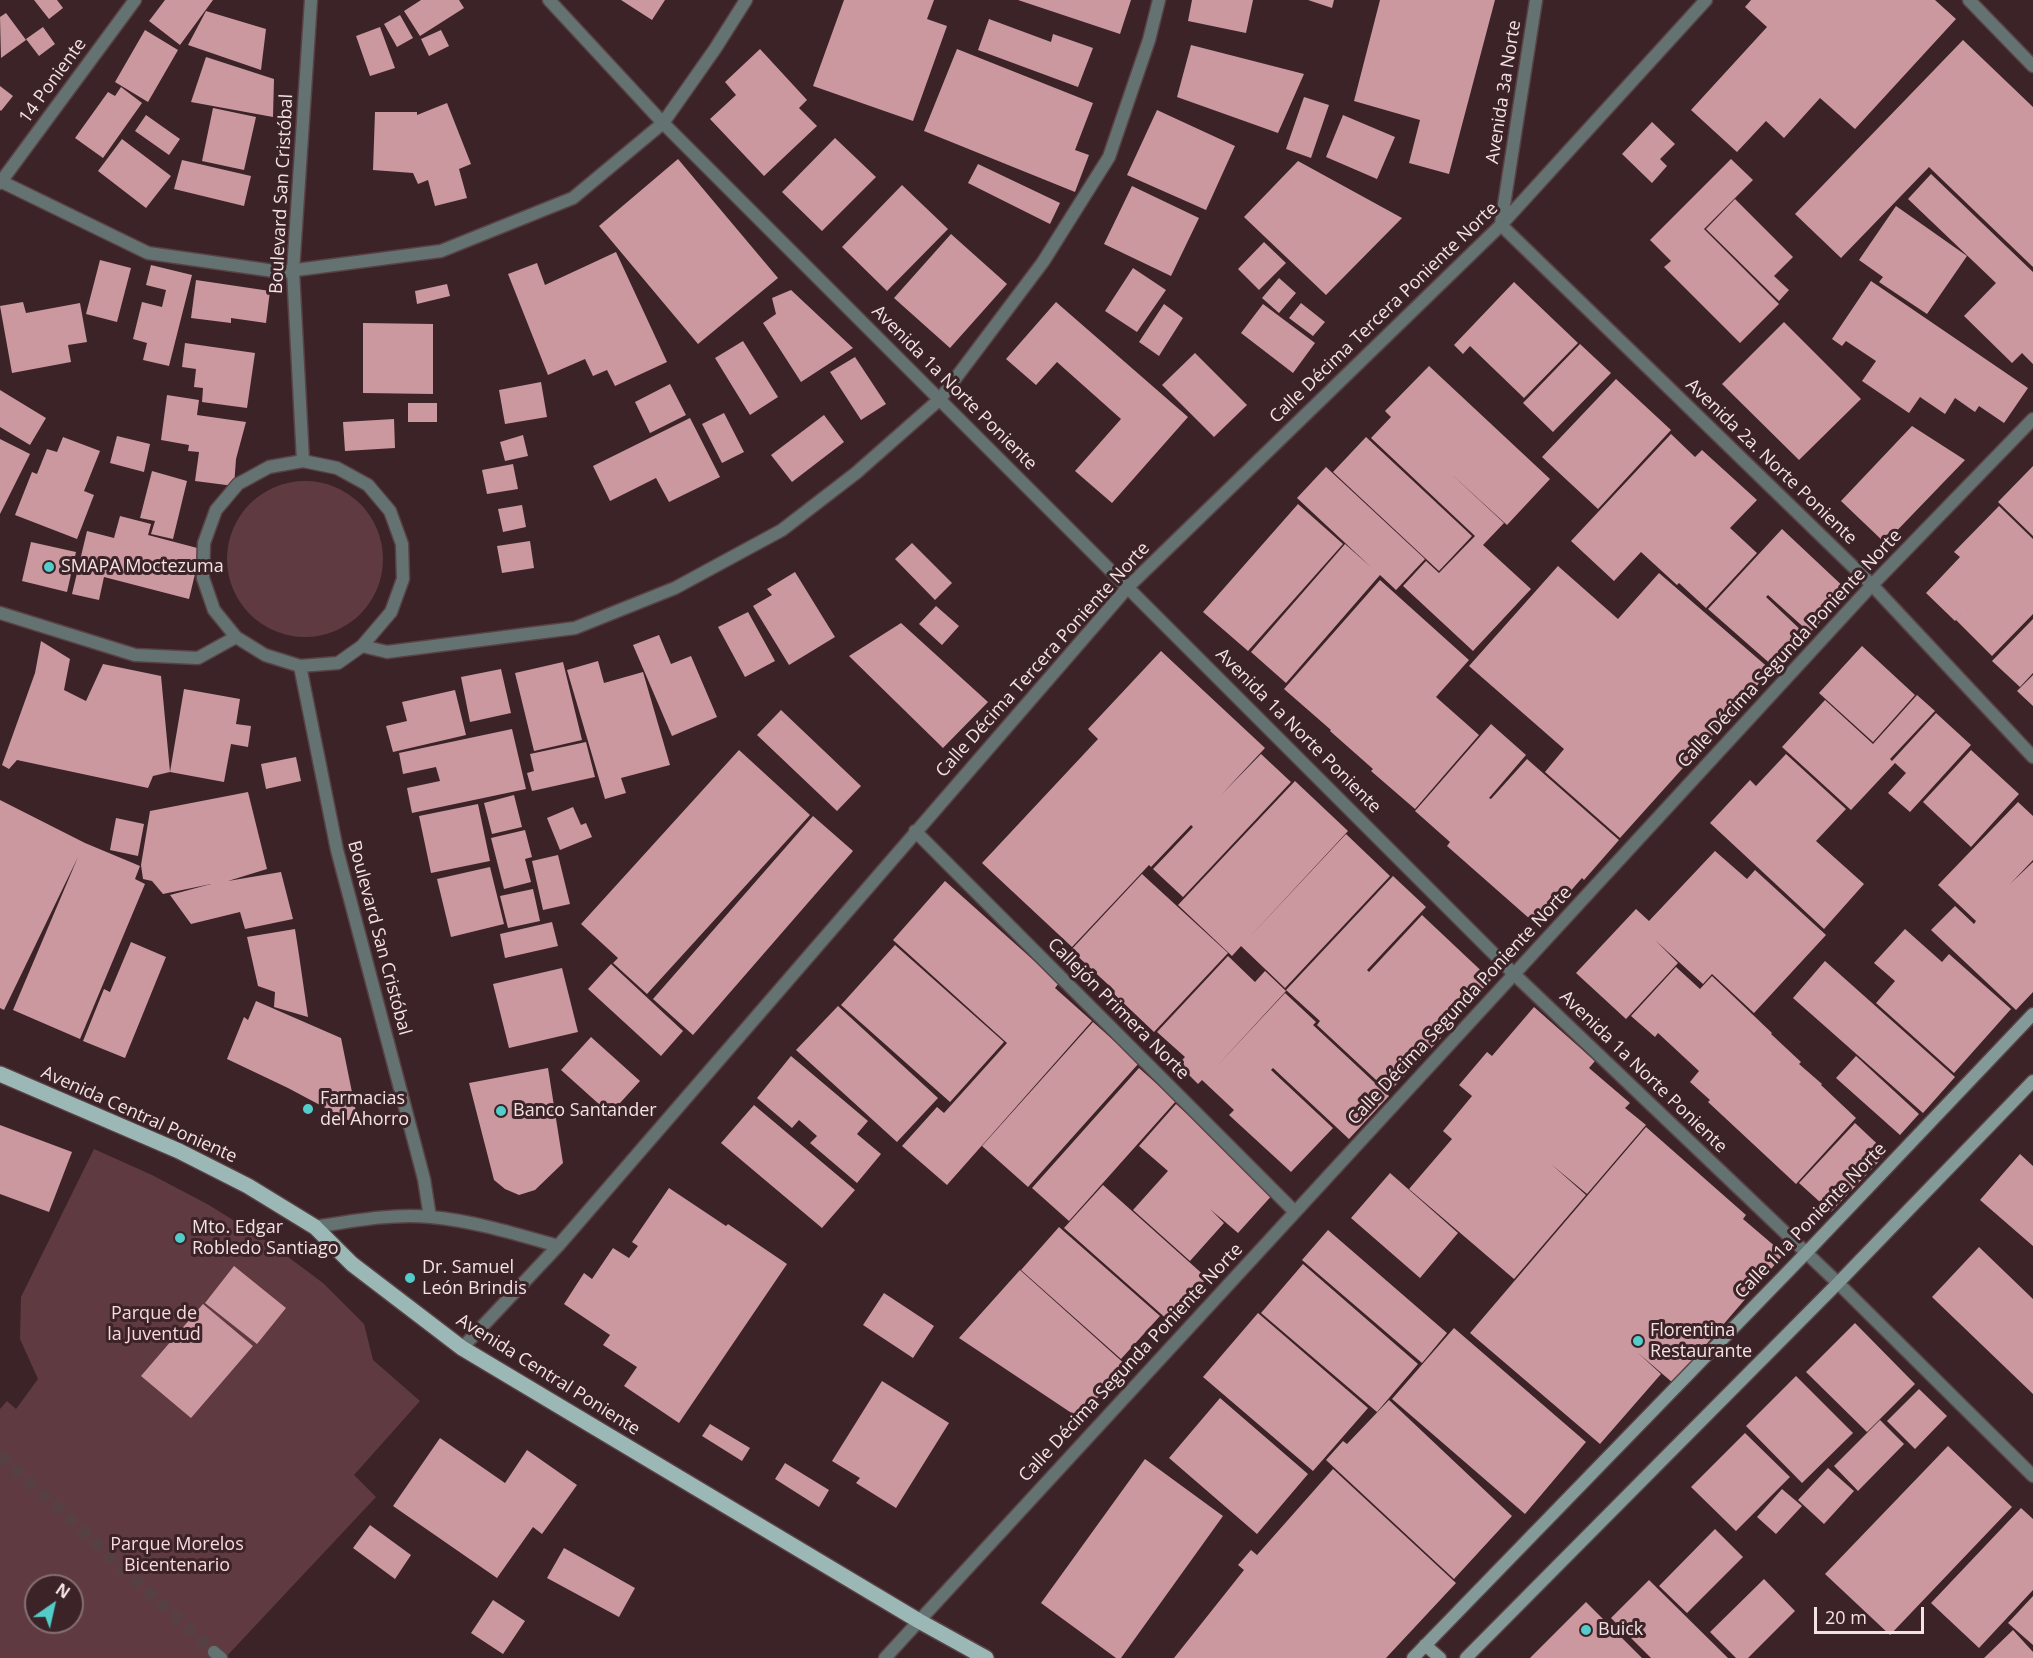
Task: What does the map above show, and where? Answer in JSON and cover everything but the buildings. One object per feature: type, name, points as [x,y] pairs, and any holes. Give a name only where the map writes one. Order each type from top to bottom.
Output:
[{"type":"main road","name":"Calle 11a Poniente Norte","points":[[1413,1658],[1806,1253],[2033,1014]]},
{"type":"main road","name":"Avenida Central Poniente","points":[[0,1074],[179,1152],[248,1185],[315,1227],[352,1264],[462,1348],[919,1621],[986,1658]]},
{"type":"main road","points":[[1466,1658],[1838,1283],[2033,1081]]},
{"type":"main road","points":[[1425,1645],[1440,1658]]},
{"type":"street","name":"14 Poniente","points":[[0,182],[135,0]]},
{"type":"street","name":"Boulevard San Cristóbal","points":[[303,461],[293,271],[311,0]]},
{"type":"street","name":"Avenida 1a Norte Poniente","points":[[549,0],[663,123],[1514,974],[1838,1283],[2033,1476]]},
{"type":"street","points":[[0,182],[147,253],[281,272],[441,251],[573,198],[663,123],[746,0]]},
{"type":"street","points":[[362,646],[387,652],[574,628],[675,588],[782,530],[856,473],[940,399],[1043,262],[1109,157],[1149,40],[1159,0]]},
{"type":"street","name":"Avenida 3a Norte","points":[[1501,225],[1536,0]]},
{"type":"street","name":"Calle Décima Tercera Poniente Norte","points":[[462,1348],[558,1246],[1128,587],[1501,225],[1706,0]]},
{"type":"street","points":[[1969,0],[2033,66]]},
{"type":"street","name":"Avenida 2a. Norte Poniente","points":[[1501,225],[1872,585],[2033,757]]},
{"type":"street","name":"Calle Décima Segunda Poniente Norte","points":[[885,1658],[1872,585],[2033,419]]},
{"type":"street","points":[[303,461],[337,468],[368,485],[390,511],[402,544],[403,579],[391,612],[362,646],[338,663],[300,666],[266,655],[236,637],[214,610],[203,578],[204,543],[216,510],[238,484],[268,467],[303,461]]},
{"type":"street","points":[[0,613],[135,655],[198,658],[236,637]]},
{"type":"street","name":"Boulevard San Cristóbal","points":[[300,666],[337,850],[424,1179],[430,1217]]},
{"type":"street","name":"Callejón Primera Norte","points":[[915,831],[1295,1212]]},
{"type":"street","points":[[315,1227],[371,1219],[430,1217],[495,1228],[558,1246]]},
{"type":"green space","points":[[305,481],[335,487],[360,504],[377,529],[383,559],[377,589],[360,614],[335,631],[305,637],[275,631],[250,614],[233,589],[227,559],[233,529],[250,504],[275,487]]},
{"type":"green space","points":[[94,1149],[152,1175],[209,1205],[268,1242],[323,1283],[364,1324],[373,1360],[420,1401],[354,1475],[376,1497],[225,1658],[0,1658],[0,1409],[7,1401],[16,1409],[38,1379],[20,1339],[21,1297]]},
{"type":"tunnel","points":[[0,1455],[214,1652]]},
{"type":"place","name":"SMAPA Moctezuma","points":[[49,567]]},
{"type":"place","name":"Farmacias del Ahorro","points":[[308,1109]]},
{"type":"place","name":"Banco Santander","points":[[501,1111]]},
{"type":"place","name":"Mto. Edgar Robledo Santiago","points":[[180,1238]]},
{"type":"place","name":"Dr. Samuel León Brindis","points":[[410,1278]]},
{"type":"place","name":"Florentina Restaurante","points":[[1638,1341]]},
{"type":"place","name":"Buick","points":[[1586,1630]]},
{"type":"park label","name":"Parque de la Juventud","points":[[154,1324]]},
{"type":"park label","name":"Parque Morelos Bicentenario","points":[[177,1555]]}]
